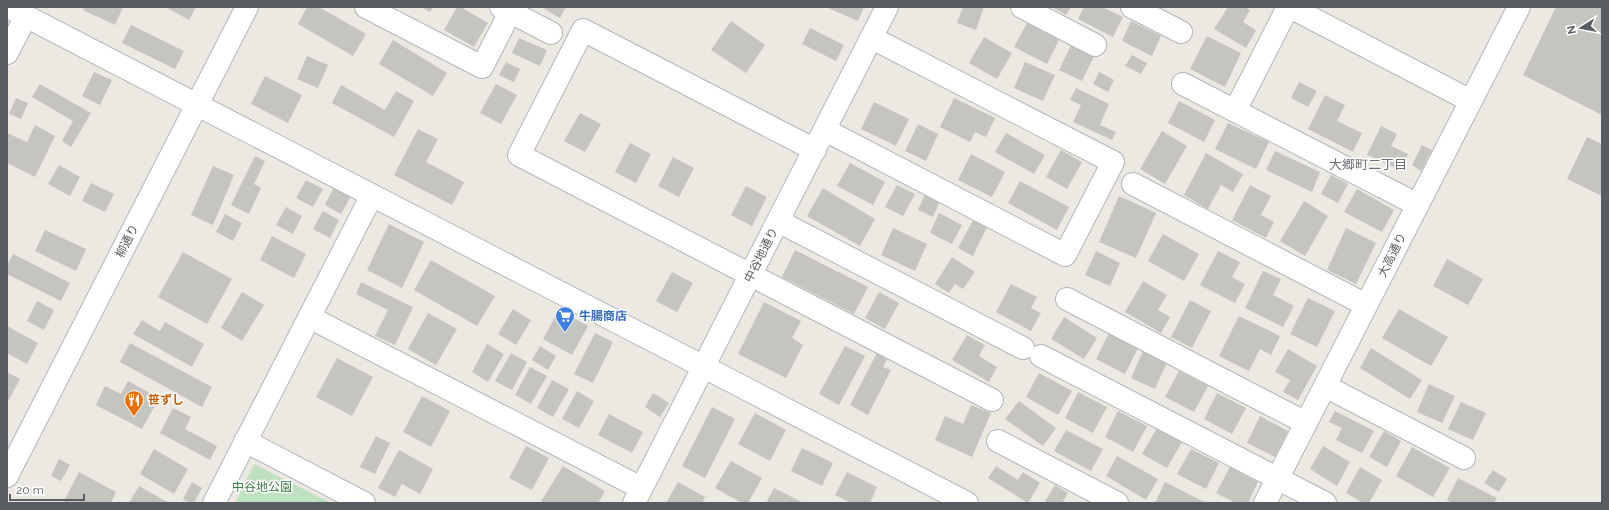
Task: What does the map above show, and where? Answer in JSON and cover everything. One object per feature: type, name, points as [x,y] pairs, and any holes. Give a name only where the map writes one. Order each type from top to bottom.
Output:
[{"type":"street","name":"柳通り","points":[[7,476],[247,7]]},
{"type":"street","points":[[366,7],[482,67],[506,9],[551,33]]},
{"type":"street","name":"中谷地通り","points":[[637,496],[888,7]]},
{"type":"street","points":[[1022,7],[1095,45]]},
{"type":"street","points":[[1132,7],[1181,32]]},
{"type":"street","points":[[1235,111],[1289,7],[1471,101]]},
{"type":"street","name":"大高通り","points":[[1265,503],[1519,7]]},
{"type":"street","points":[[7,53],[17,12],[967,503]]},
{"type":"street","points":[[814,150],[583,30],[519,155],[992,400]]},
{"type":"street","points":[[824,130],[1066,255],[1113,162],[872,38]]},
{"type":"street","points":[[1183,84],[1418,206]]},
{"type":"street","points":[[1133,184],[1366,305]]},
{"type":"street","points":[[214,503],[372,195]]},
{"type":"street","points":[[778,221],[1325,503]]},
{"type":"street","points":[[1067,299],[1306,423]]},
{"type":"street","points":[[309,317],[637,496]]},
{"type":"street","points":[[1325,386],[1464,458]]},
{"type":"street","points":[[245,441],[364,503]]},
{"type":"street","points":[[998,441],[1117,503]]},
{"type":"green space","name":"中谷地公園","points":[[254,464],[331,503],[235,503]]},
{"type":"building","points":[[84,7],[123,7],[115,25],[83,10]]},
{"type":"building","points":[[166,7],[196,7],[189,20]]},
{"type":"building","points":[[307,7],[319,7],[366,34],[353,56],[298,24]]},
{"type":"building","points":[[421,7],[433,7],[430,12]]},
{"type":"building","points":[[457,7],[461,7],[488,23],[474,47],[444,30]]},
{"type":"building","points":[[541,7],[566,7],[560,18]]},
{"type":"building","points":[[864,7],[858,21],[828,8]]},
{"type":"building","points":[[963,7],[984,7],[976,30],[957,23]]},
{"type":"building","points":[[1052,7],[1071,7],[1066,15]]},
{"type":"building","points":[[1084,7],[1102,7],[1123,17],[1113,37],[1078,19]]},
{"type":"building","points":[[1228,7],[1245,7],[1250,10],[1243,22],[1256,30],[1246,48],[1214,29]]},
{"type":"building","points":[[1556,7],[1602,7],[1602,115],[1523,75]]},
{"type":"building","points":[[731,21],[765,45],[746,73],[711,50]]},
{"type":"building","points":[[1131,21],[1161,36],[1152,56],[1122,41]]},
{"type":"building","points":[[1027,23],[1059,40],[1047,64],[1014,47]]},
{"type":"building","points":[[131,25],[184,51],[175,69],[122,43]]},
{"type":"building","points":[[810,28],[844,45],[836,61],[802,44]]},
{"type":"building","points":[[1207,36],[1241,53],[1225,87],[1190,69]]},
{"type":"building","points":[[984,37],[1012,53],[997,79],[969,63]]},
{"type":"building","points":[[519,38],[547,50],[540,66],[512,53]]},
{"type":"building","points":[[393,40],[447,73],[433,96],[379,64]]},
{"type":"building","points":[[1071,45],[1094,56],[1082,81],[1059,70]]},
{"type":"building","points":[[1132,55],[1147,63],[1141,74],[1125,66]]},
{"type":"building","points":[[307,56],[328,65],[318,88],[297,79]]},
{"type":"building","points":[[506,62],[520,69],[514,82],[499,75]]},
{"type":"building","points":[[1025,62],[1055,75],[1043,101],[1014,88]]},
{"type":"building","points":[[94,72],[112,80],[100,105],[82,96]]},
{"type":"building","points":[[1099,72],[1114,80],[1108,92],[1093,84]]},
{"type":"building","points":[[265,76],[302,95],[288,123],[251,104]]},
{"type":"building","points":[[1299,82],[1317,91],[1308,107],[1291,98]]},
{"type":"building","points":[[40,84],[91,113],[71,147],[62,141],[73,121],[32,97]]},
{"type":"building","points":[[496,84],[517,95],[501,124],[480,113]]},
{"type":"building","points":[[341,85],[385,110],[396,91],[414,101],[394,137],[332,103]]},
{"type":"building","points":[[1076,88],[1109,104],[1100,125],[1116,132],[1112,140],[1073,122],[1081,105],[1070,100]]},
{"type":"building","points":[[1325,95],[1345,105],[1337,121],[1362,133],[1353,152],[1308,129]]},
{"type":"building","points":[[16,98],[28,103],[21,119],[9,114]]},
{"type":"building","points":[[954,98],[995,118],[986,137],[975,132],[970,142],[940,127]]},
{"type":"building","points":[[1179,101],[1215,120],[1204,142],[1168,123]]},
{"type":"building","points":[[874,102],[909,119],[896,146],[861,129]]},
{"type":"building","points":[[580,113],[601,124],[585,152],[564,141]]},
{"type":"building","points":[[1228,123],[1269,142],[1256,169],[1215,149]]},
{"type":"building","points":[[918,124],[938,134],[926,161],[905,151]]},
{"type":"building","points":[[35,125],[55,136],[35,177],[7,163],[7,133],[27,142]]},
{"type":"building","points":[[1381,126],[1397,134],[1391,146],[1408,154],[1400,170],[1367,155]]},
{"type":"building","points":[[418,129],[438,139],[426,162],[464,182],[452,205],[394,175]]},
{"type":"building","points":[[1162,131],[1187,146],[1165,184],[1140,169]]},
{"type":"building","points":[[1006,133],[1045,155],[1034,174],[995,152]]},
{"type":"building","points":[[1587,137],[1602,144],[1602,196],[1567,179]]},
{"type":"building","points":[[630,143],[651,154],[636,183],[615,172]]},
{"type":"building","points":[[1422,145],[1432,150],[1421,171],[1412,165]]},
{"type":"building","points":[[1061,150],[1082,162],[1067,189],[1046,177]]},
{"type":"building","points":[[1275,151],[1320,172],[1312,192],[1266,170]]},
{"type":"building","points":[[1206,153],[1243,174],[1233,192],[1221,185],[1208,209],[1184,195]]},
{"type":"building","points":[[971,154],[1005,172],[992,197],[958,180]]},
{"type":"building","points":[[255,156],[265,161],[254,184],[261,188],[249,214],[231,205]]},
{"type":"building","points":[[673,157],[694,168],[679,197],[658,186]]},
{"type":"building","points":[[850,163],[885,182],[873,205],[837,186]]},
{"type":"building","points":[[59,165],[80,177],[70,196],[48,184]]},
{"type":"building","points":[[213,166],[234,175],[213,225],[191,215]]},
{"type":"building","points":[[1331,175],[1348,184],[1338,203],[1321,194]]},
{"type":"building","points":[[306,180],[323,189],[313,207],[296,198]]},
{"type":"building","points":[[1020,181],[1069,207],[1057,230],[1008,203]]},
{"type":"building","points":[[91,183],[114,194],[105,212],[82,201]]},
{"type":"building","points":[[897,185],[915,194],[903,216],[885,207]]},
{"type":"building","points":[[1250,185],[1271,196],[1261,215],[1274,222],[1266,238],[1232,220]]},
{"type":"building","points":[[746,186],[767,197],[752,226],[731,215]]},
{"type":"building","points":[[334,187],[351,196],[341,214],[325,205]]},
{"type":"building","points":[[823,188],[875,219],[860,246],[807,216]]},
{"type":"building","points":[[1357,189],[1394,210],[1382,232],[1344,212]]},
{"type":"building","points":[[925,194],[940,201],[933,217],[918,210]]},
{"type":"building","points":[[1119,196],[1156,213],[1136,258],[1099,242]]},
{"type":"building","points":[[1304,201],[1328,216],[1305,256],[1280,241]]},
{"type":"building","points":[[286,207],[302,216],[293,234],[276,225]]},
{"type":"building","points":[[323,211],[339,220],[330,238],[313,229]]},
{"type":"building","points":[[939,213],[962,225],[952,244],[930,233]]},
{"type":"building","points":[[225,214],[242,223],[233,241],[216,232]]},
{"type":"building","points":[[973,220],[987,227],[973,256],[958,248]]},
{"type":"building","points":[[389,224],[424,242],[402,288],[367,270]]},
{"type":"building","points":[[893,228],[927,244],[915,271],[881,255]]},
{"type":"building","points":[[1346,228],[1376,243],[1356,284],[1327,270]]},
{"type":"building","points":[[45,230],[86,249],[76,271],[35,251]]},
{"type":"building","points":[[1163,234],[1199,254],[1184,281],[1148,261]]},
{"type":"building","points":[[272,236],[306,254],[294,278],[260,260]]},
{"type":"building","points":[[795,250],[868,287],[854,314],[782,277]]},
{"type":"building","points":[[1096,251],[1120,263],[1110,286],[1085,275]]},
{"type":"building","points":[[1218,251],[1240,262],[1232,277],[1245,284],[1235,303],[1200,285]]},
{"type":"building","points":[[183,252],[232,279],[207,324],[158,297]]},
{"type":"building","points":[[13,254],[70,283],[61,301],[7,274],[7,265]]},
{"type":"building","points":[[952,257],[975,272],[963,289],[955,284],[949,293],[935,284]]},
{"type":"building","points":[[1447,259],[1483,279],[1468,305],[1433,286]]},
{"type":"building","points":[[431,260],[495,296],[477,326],[414,290]]},
{"type":"building","points":[[1263,271],[1281,279],[1273,295],[1294,306],[1283,327],[1245,308]]},
{"type":"building","points":[[672,272],[693,283],[677,312],[656,301]]},
{"type":"building","points":[[1143,281],[1167,295],[1158,310],[1170,317],[1161,333],[1125,312]]},
{"type":"building","points":[[361,282],[413,307],[395,345],[375,336],[388,310],[356,294]]},
{"type":"building","points":[[1011,284],[1037,297],[1031,308],[1041,313],[1031,331],[996,312]]},
{"type":"building","points":[[242,292],[264,305],[242,341],[221,328]]},
{"type":"building","points":[[879,292],[899,303],[885,329],[865,318]]},
{"type":"building","points":[[1308,298],[1335,311],[1317,347],[1290,334]]},
{"type":"building","points":[[1190,300],[1211,311],[1192,348],[1171,337]]},
{"type":"building","points":[[37,301],[54,310],[44,330],[27,321]]},
{"type":"building","points":[[764,302],[801,321],[792,338],[803,345],[786,378],[738,354]]},
{"type":"building","points":[[513,309],[531,320],[516,345],[498,334]]},
{"type":"building","points":[[1399,309],[1448,337],[1431,366],[1382,338]]},
{"type":"building","name":"牛腸商店","points":[[559,310],[588,326],[572,355],[543,339]]},
{"type":"building","points":[[428,313],[457,329],[436,365],[408,349]]},
{"type":"building","points":[[1239,316],[1280,336],[1271,355],[1260,349],[1249,371],[1219,356]]},
{"type":"building","points":[[1064,317],[1097,338],[1084,359],[1051,339]]},
{"type":"building","points":[[142,320],[160,331],[165,322],[204,344],[192,367],[133,334]]},
{"type":"building","points":[[7,326],[38,343],[27,364],[7,353]]},
{"type":"building","points":[[595,333],[613,342],[593,383],[574,374]]},
{"type":"building","points":[[1109,333],[1138,348],[1125,374],[1096,359]]},
{"type":"building","points":[[967,335],[985,345],[979,356],[997,367],[989,382],[952,360]]},
{"type":"building","points":[[130,343],[212,387],[202,407],[120,362]]},
{"type":"building","points":[[487,344],[504,354],[488,382],[472,372]]},
{"type":"building","points":[[540,346],[556,356],[548,370],[532,360]]},
{"type":"building","points":[[845,346],[865,356],[839,405],[819,394]]},
{"type":"building","points":[[1371,348],[1422,380],[1410,399],[1360,368]]},
{"type":"building","points":[[1288,349],[1317,366],[1298,400],[1283,392],[1290,380],[1275,372]]},
{"type":"building","points":[[1143,351],[1167,362],[1155,389],[1131,378]]},
{"type":"building","points":[[511,353],[527,362],[512,390],[495,381]]},
{"type":"building","points":[[877,353],[887,359],[883,367],[891,370],[868,415],[850,405]]},
{"type":"building","points":[[337,358],[373,377],[352,416],[316,397]]},
{"type":"building","points":[[530,367],[547,376],[531,404],[515,395]]},
{"type":"building","points":[[1179,371],[1208,386],[1194,412],[1165,397]]},
{"type":"building","points":[[7,372],[20,379],[9,400],[7,399]]},
{"type":"building","points":[[1039,373],[1072,391],[1058,415],[1026,397]]},
{"type":"building","points":[[552,380],[569,389],[553,417],[537,408]]},
{"type":"building","name":"笹ずし","points":[[128,381],[159,398],[142,429],[96,405],[105,386],[121,394]]},
{"type":"building","points":[[1429,384],[1455,396],[1442,423],[1417,412]]},
{"type":"building","points":[[577,391],[594,401],[579,428],[562,419]]},
{"type":"building","points":[[1078,392],[1107,407],[1093,433],[1065,418]]},
{"type":"building","points":[[653,393],[669,403],[660,417],[645,407]]},
{"type":"building","points":[[1217,393],[1246,408],[1232,434],[1204,419]]},
{"type":"building","points":[[422,396],[450,411],[431,447],[403,432]]},
{"type":"building","points":[[1019,401],[1056,428],[1043,446],[1005,419]]},
{"type":"building","points":[[1461,402],[1486,413],[1473,440],[1448,429]]},
{"type":"building","points":[[971,405],[991,413],[972,457],[935,440],[945,416],[963,424]]},
{"type":"building","points":[[712,407],[735,419],[705,478],[682,466]]},
{"type":"building","points":[[173,408],[191,417],[185,429],[217,446],[210,460],[160,433]]},
{"type":"building","points":[[1118,411],[1147,426],[1133,452],[1105,437]]},
{"type":"building","points":[[1335,411],[1374,431],[1362,453],[1336,440],[1342,428],[1329,422]]},
{"type":"building","points":[[755,413],[786,430],[770,461],[738,444]]},
{"type":"building","points":[[609,414],[643,432],[632,453],[598,435]]},
{"type":"building","points":[[1260,416],[1288,431],[1275,457],[1247,443]]},
{"type":"building","points":[[1157,428],[1182,442],[1167,468],[1142,454]]},
{"type":"building","points":[[1066,430],[1103,449],[1091,471],[1054,451]]},
{"type":"building","points":[[1384,431],[1401,441],[1387,467],[1369,457]]},
{"type":"building","points":[[376,436],[390,443],[375,474],[360,467]]},
{"type":"building","points":[[526,446],[549,458],[532,490],[509,478]]},
{"type":"building","points":[[1323,446],[1350,462],[1337,486],[1310,469]]},
{"type":"building","points":[[1412,447],[1450,468],[1433,497],[1396,476]]},
{"type":"building","points":[[802,448],[833,463],[822,486],[791,471]]},
{"type":"building","points":[[154,449],[188,469],[174,494],[140,474]]},
{"type":"building","points":[[1191,449],[1219,463],[1206,489],[1177,474]]},
{"type":"building","points":[[399,450],[433,469],[420,494],[402,484],[395,497],[378,488]]},
{"type":"building","points":[[1117,456],[1158,479],[1146,500],[1106,476]]},
{"type":"building","points":[[59,459],[70,465],[61,481],[51,476]]},
{"type":"building","points":[[731,461],[762,478],[748,503],[742,503],[715,488]]},
{"type":"building","points":[[563,466],[605,491],[598,503],[540,503]]},
{"type":"building","points":[[996,466],[1018,480],[1023,472],[1040,483],[1028,503],[988,478]]},
{"type":"building","points":[[1230,467],[1258,482],[1248,503],[1236,503],[1216,493]]},
{"type":"building","points":[[1360,467],[1382,480],[1369,503],[1363,503],[1346,493]]},
{"type":"building","points":[[1493,470],[1507,479],[1499,492],[1484,483]]},
{"type":"building","points":[[79,472],[116,492],[111,503],[63,503]]},
{"type":"building","points":[[847,472],[877,487],[870,503],[851,503],[835,495]]},
{"type":"building","points":[[1458,478],[1497,498],[1494,503],[1453,503],[1447,500]]},
{"type":"building","points":[[192,482],[202,488],[194,503],[190,503],[183,499]]},
{"type":"building","points":[[678,482],[705,497],[702,503],[666,503]]},
{"type":"building","points":[[1165,482],[1206,503],[1155,503]]},
{"type":"building","points":[[1055,485],[1068,493],[1063,501],[1066,503],[1044,503]]},
{"type":"building","points":[[139,486],[169,503],[129,503]]},
{"type":"building","points":[[774,488],[804,503],[766,503]]},
{"type":"place","name":"牛腸商店","points":[[565,333]]},
{"type":"place","name":"笹ずし","points":[[134,417]]},
{"type":"district","name":"大郷町二丁目","points":[[1368,164]]}]
